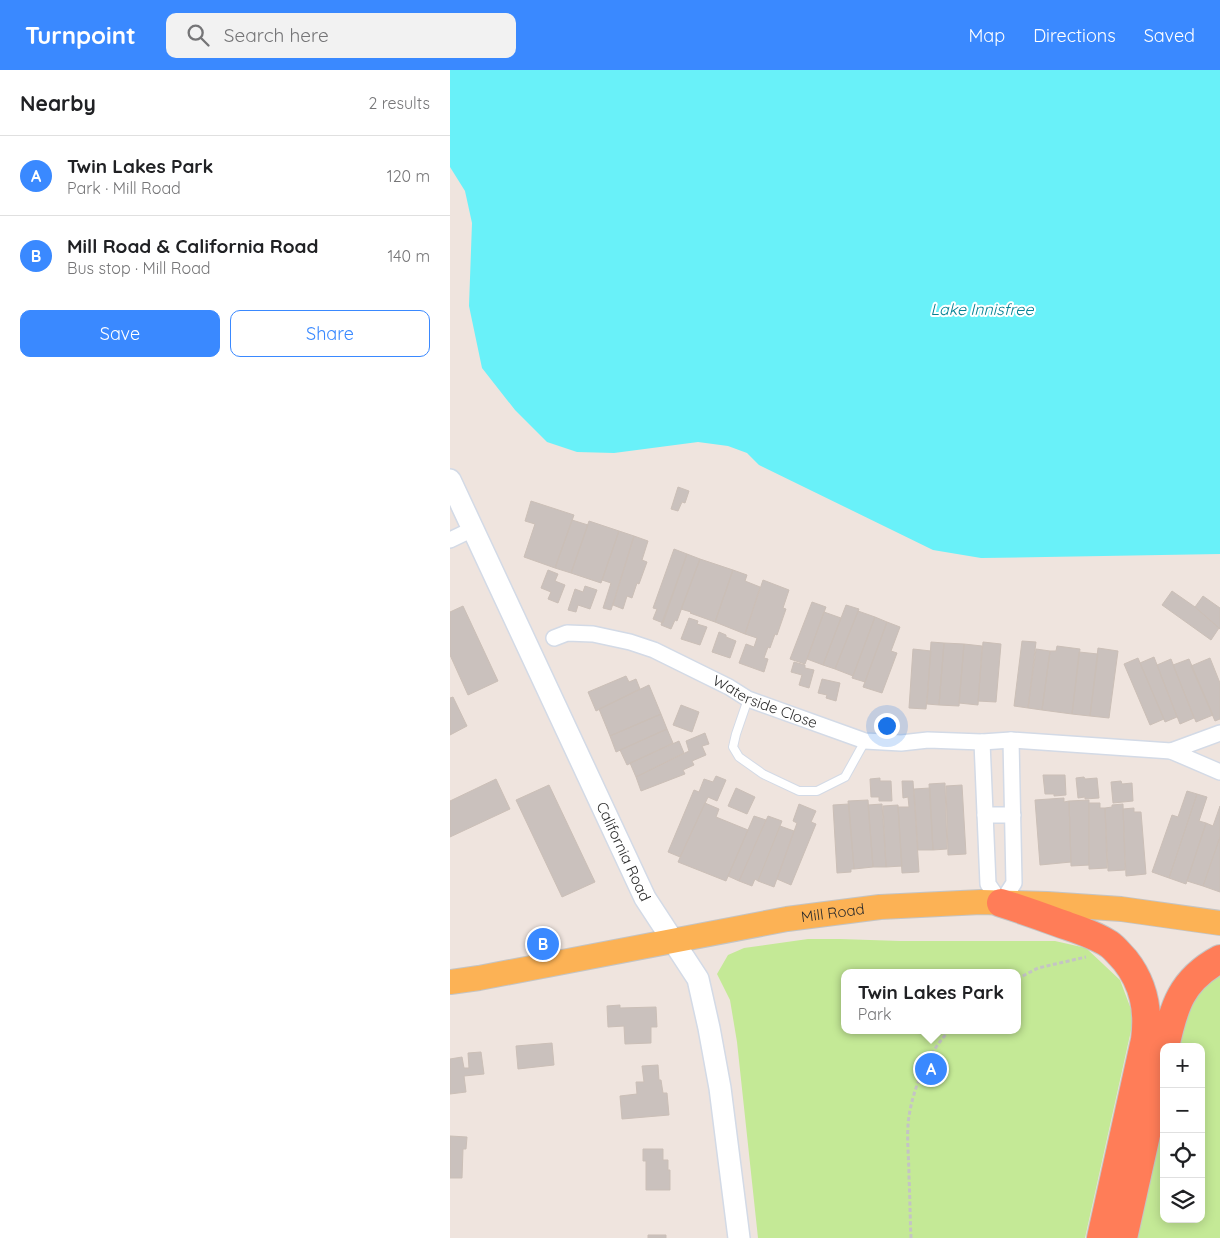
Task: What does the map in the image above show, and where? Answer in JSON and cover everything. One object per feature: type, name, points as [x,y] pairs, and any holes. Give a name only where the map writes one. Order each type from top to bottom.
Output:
[{"type":"highway","points":[[1001,903],[1085,932],[1110,945],[1122,956],[1140,984],[1146,1014],[1145,1040],[1101,1238]]},
{"type":"highway","points":[[1167,1043],[1174,1012],[1183,991],[1205,968],[1220,959]]},
{"type":"highway","points":[[1123,1238],[1160,1072]]},
{"type":"main road","name":"California Road","points":[[450,480],[645,898],[698,979],[709,1028],[725,1121],[739,1238]]},
{"type":"main road","name":"Mill Road","points":[[450,982],[787,919],[880,907],[981,902],[1047,904],[1121,909],[1220,923]]},
{"type":"street","points":[[450,540],[473,529]]},
{"type":"street","name":"Waterside Close","points":[[554,638],[568,633],[593,634],[630,642],[662,654],[729,687],[748,699],[865,741],[901,743],[928,740],[982,742],[1012,740],[1171,751],[1220,772]]},
{"type":"street","name":"Waterside Close","points":[[1171,751],[1220,733]]},
{"type":"street","points":[[982,742],[988,884],[1001,903],[1014,882],[1012,740]]},
{"type":"street","points":[[985,815],[1013,815]]},
{"type":"lane","points":[[748,699],[733,747],[739,757],[763,774],[799,790],[817,792],[845,777],[865,741]]},
{"type":"path","points":[[1021,977],[1038,968],[1090,956]]},
{"type":"path","points":[[911,1238],[909,1116],[916,1088],[923,1071],[935,1049],[947,1034]]},
{"type":"green space","points":[[808,939],[1055,941],[1086,948],[1120,980],[1134,1017],[1085,1238],[758,1238],[737,1042],[730,1000],[717,974],[728,955],[744,948]]},
{"type":"green space","points":[[1220,976],[1220,1238],[1135,1238],[1160,1131],[1160,1223],[1205,1223],[1205,1043],[1180,1043],[1187,1012],[1200,989]]},
{"type":"water","name":"Lake Innisfree","points":[[450,70],[1220,70],[1220,554],[981,558],[933,550],[759,465],[747,453],[728,446],[698,442],[614,453],[577,452],[547,442],[515,410],[482,368],[469,306],[472,223],[465,191],[450,167]]},
{"type":"building","points":[[678,487],[689,491],[685,503],[682,502],[678,511],[671,509]]},
{"type":"building","points":[[531,501],[574,515],[555,568],[524,557],[535,524],[525,521]]},
{"type":"building","points":[[572,520],[588,525],[571,573],[555,568]]},
{"type":"building","points":[[589,521],[619,531],[601,583],[571,573]]},
{"type":"building","points":[[619,531],[634,536],[611,610],[603,608],[611,583],[602,580]]},
{"type":"building","points":[[634,536],[648,541],[642,560],[647,562],[632,598],[627,596],[623,609],[613,605]]},
{"type":"building","points":[[674,549],[687,554],[663,623],[653,619],[657,609],[653,608]]},
{"type":"building","points":[[687,554],[700,559],[677,621],[675,620],[671,629],[661,625]]},
{"type":"building","points":[[700,559],[733,570],[715,622],[681,609]]},
{"type":"building","points":[[548,570],[558,574],[555,581],[565,585],[558,603],[548,599],[551,592],[541,588]]},
{"type":"building","points":[[733,570],[747,575],[745,581],[760,587],[745,634],[715,622]]},
{"type":"building","points":[[763,580],[789,590],[783,608],[786,609],[777,635],[775,634],[764,658],[768,659],[764,672],[739,663],[746,644],[754,647],[757,638],[745,634]]},
{"type":"building","points":[[585,586],[597,590],[590,609],[578,605],[576,612],[568,610],[575,589],[583,592]]},
{"type":"building","points":[[1172,591],[1195,607],[1219,628],[1211,640],[1162,605]]},
{"type":"building","points":[[1203,596],[1220,608],[1220,629],[1195,607]]},
{"type":"building","points":[[812,602],[826,607],[805,664],[790,659]]},
{"type":"building","points":[[846,605],[859,609],[835,669],[823,665]]},
{"type":"building","points":[[463,606],[498,681],[468,695],[450,655],[450,612]]},
{"type":"building","points":[[858,611],[875,617],[853,676],[835,669]]},
{"type":"building","points":[[824,612],[841,618],[823,665],[807,659]]},
{"type":"building","points":[[875,617],[887,622],[865,682],[852,678]]},
{"type":"building","points":[[689,618],[698,621],[697,624],[707,627],[700,645],[681,639]]},
{"type":"building","points":[[887,622],[900,627],[891,651],[897,653],[882,693],[863,687]]},
{"type":"building","points":[[719,632],[736,641],[730,658],[712,652]]},
{"type":"building","points":[[1022,641],[1036,642],[1028,708],[1014,706]]},
{"type":"building","points":[[931,642],[944,643],[939,705],[927,704]]},
{"type":"building","points":[[983,642],[1001,644],[996,702],[978,701]]},
{"type":"building","points":[[944,643],[964,644],[959,706],[939,705]]},
{"type":"building","points":[[964,644],[982,646],[978,705],[959,703]]},
{"type":"building","points":[[1057,646],[1080,649],[1072,714],[1042,710],[1050,651],[1056,651]]},
{"type":"building","points":[[1098,648],[1118,651],[1109,718],[1090,716]]},
{"type":"building","points":[[913,649],[931,651],[926,709],[909,708]]},
{"type":"building","points":[[1036,649],[1050,651],[1042,710],[1028,708]]},
{"type":"building","points":[[1079,652],[1098,654],[1090,716],[1072,714]]},
{"type":"building","points":[[1154,657],[1177,717],[1165,722],[1140,663]]},
{"type":"building","points":[[1138,658],[1164,719],[1150,725],[1124,664]]},
{"type":"building","points":[[1210,658],[1220,683],[1220,719],[1215,721],[1191,666]]},
{"type":"building","points":[[1171,659],[1194,718],[1180,724],[1157,665]]},
{"type":"building","points":[[1189,659],[1213,715],[1196,722],[1173,665]]},
{"type":"building","points":[[794,662],[814,670],[809,688],[799,685],[802,675],[791,672]]},
{"type":"building","points":[[626,676],[629,682],[636,679],[640,689],[596,711],[588,692]]},
{"type":"building","points":[[822,679],[840,683],[836,701],[826,698],[827,695],[818,693]]},
{"type":"building","points":[[649,685],[661,714],[610,736],[599,709]]},
{"type":"building","points":[[453,697],[467,726],[450,735],[450,698]]},
{"type":"building","points":[[681,705],[699,712],[692,732],[673,725]]},
{"type":"building","points":[[661,714],[667,729],[616,752],[610,736]]},
{"type":"building","points":[[667,729],[673,743],[627,765],[620,750]]},
{"type":"building","points":[[705,733],[709,744],[702,746],[706,755],[692,761],[694,765],[683,770],[685,774],[641,791],[636,777],[689,751],[686,741]]},
{"type":"building","points":[[679,741],[684,753],[636,777],[630,763]]},
{"type":"building","points":[[1043,775],[1065,775],[1066,795],[1054,796],[1054,794],[1045,794]]},
{"type":"building","points":[[716,776],[726,780],[717,801],[708,797],[680,857],[668,852],[694,790],[699,792],[704,779],[713,782]]},
{"type":"building","points":[[1084,777],[1085,779],[1097,778],[1099,798],[1078,798],[1076,778]]},
{"type":"building","points":[[880,778],[880,781],[891,781],[892,801],[879,801],[879,797],[871,797],[870,779]]},
{"type":"building","points":[[496,779],[510,809],[450,837],[450,801]]},
{"type":"building","points":[[902,781],[913,781],[919,872],[902,873],[898,807],[909,807],[908,797],[903,798]]},
{"type":"building","points":[[1121,781],[1122,784],[1132,783],[1133,801],[1113,803],[1111,782]]},
{"type":"building","points":[[945,783],[947,849],[933,850],[929,784]]},
{"type":"building","points":[[549,785],[595,882],[562,897],[516,800]]},
{"type":"building","points":[[962,785],[966,854],[948,855],[946,786]]},
{"type":"building","points":[[736,788],[755,797],[747,814],[728,806]]},
{"type":"building","points":[[930,788],[933,850],[918,850],[914,789]]},
{"type":"building","points":[[1187,791],[1197,794],[1169,878],[1152,872],[1172,815],[1178,817]]},
{"type":"building","points":[[1197,794],[1207,797],[1199,821],[1206,823],[1186,884],[1169,878]]},
{"type":"building","points":[[1064,798],[1064,802],[1069,801],[1071,862],[1040,865],[1035,800]]},
{"type":"building","points":[[868,800],[873,867],[854,869],[848,801]]},
{"type":"building","points":[[1089,800],[1089,865],[1071,866],[1069,801]]},
{"type":"building","points":[[705,803],[719,809],[716,817],[748,830],[726,881],[678,862]]},
{"type":"building","points":[[1089,803],[1100,803],[1100,808],[1105,808],[1107,868],[1089,869]]},
{"type":"building","points":[[799,804],[816,811],[811,822],[816,824],[791,885],[777,879],[797,823],[793,821]]},
{"type":"building","points":[[849,804],[854,869],[851,869],[851,872],[837,873],[833,805]]},
{"type":"building","points":[[882,804],[886,867],[873,867],[868,805]]},
{"type":"building","points":[[1123,804],[1125,870],[1108,871],[1105,808]]},
{"type":"building","points":[[898,805],[902,866],[886,867],[883,806]]},
{"type":"building","points":[[1220,806],[1220,837],[1203,886],[1187,881],[1206,823],[1213,826]]},
{"type":"building","points":[[1134,808],[1134,812],[1141,812],[1146,874],[1126,876],[1123,809]]},
{"type":"building","points":[[754,816],[766,820],[739,881],[728,876]]},
{"type":"building","points":[[768,816],[782,821],[758,881],[755,879],[752,886],[739,881]]},
{"type":"building","points":[[780,826],[794,831],[774,887],[758,881]]},
{"type":"building","points":[[1220,837],[1220,892],[1203,886]]},
{"type":"building","points":[[620,1005],[620,1008],[656,1007],[657,1027],[651,1027],[651,1043],[625,1044],[624,1026],[608,1027],[607,1006]]},
{"type":"building","points":[[552,1043],[554,1065],[518,1069],[516,1046]]},
{"type":"building","points":[[481,1052],[484,1074],[464,1076],[466,1092],[450,1094],[450,1059],[462,1057],[464,1068],[469,1068],[468,1053]]},
{"type":"building","points":[[658,1065],[659,1080],[661,1080],[663,1093],[667,1093],[669,1115],[622,1119],[620,1096],[637,1094],[636,1082],[644,1082],[642,1066]]},
{"type":"building","points":[[450,1136],[467,1137],[466,1149],[463,1149],[462,1178],[450,1178]]},
{"type":"building","points":[[643,1149],[663,1149],[663,1160],[668,1160],[668,1170],[670,1170],[670,1190],[646,1190],[646,1161],[643,1161]]},
{"type":"building","points":[[648,1235],[666,1235],[666,1238],[648,1238]]},
{"type":"place","name":"Mill Road & California Road","points":[[543,944]]},
{"type":"place","name":"Twin Lakes Park","points":[[931,1069]]}]
